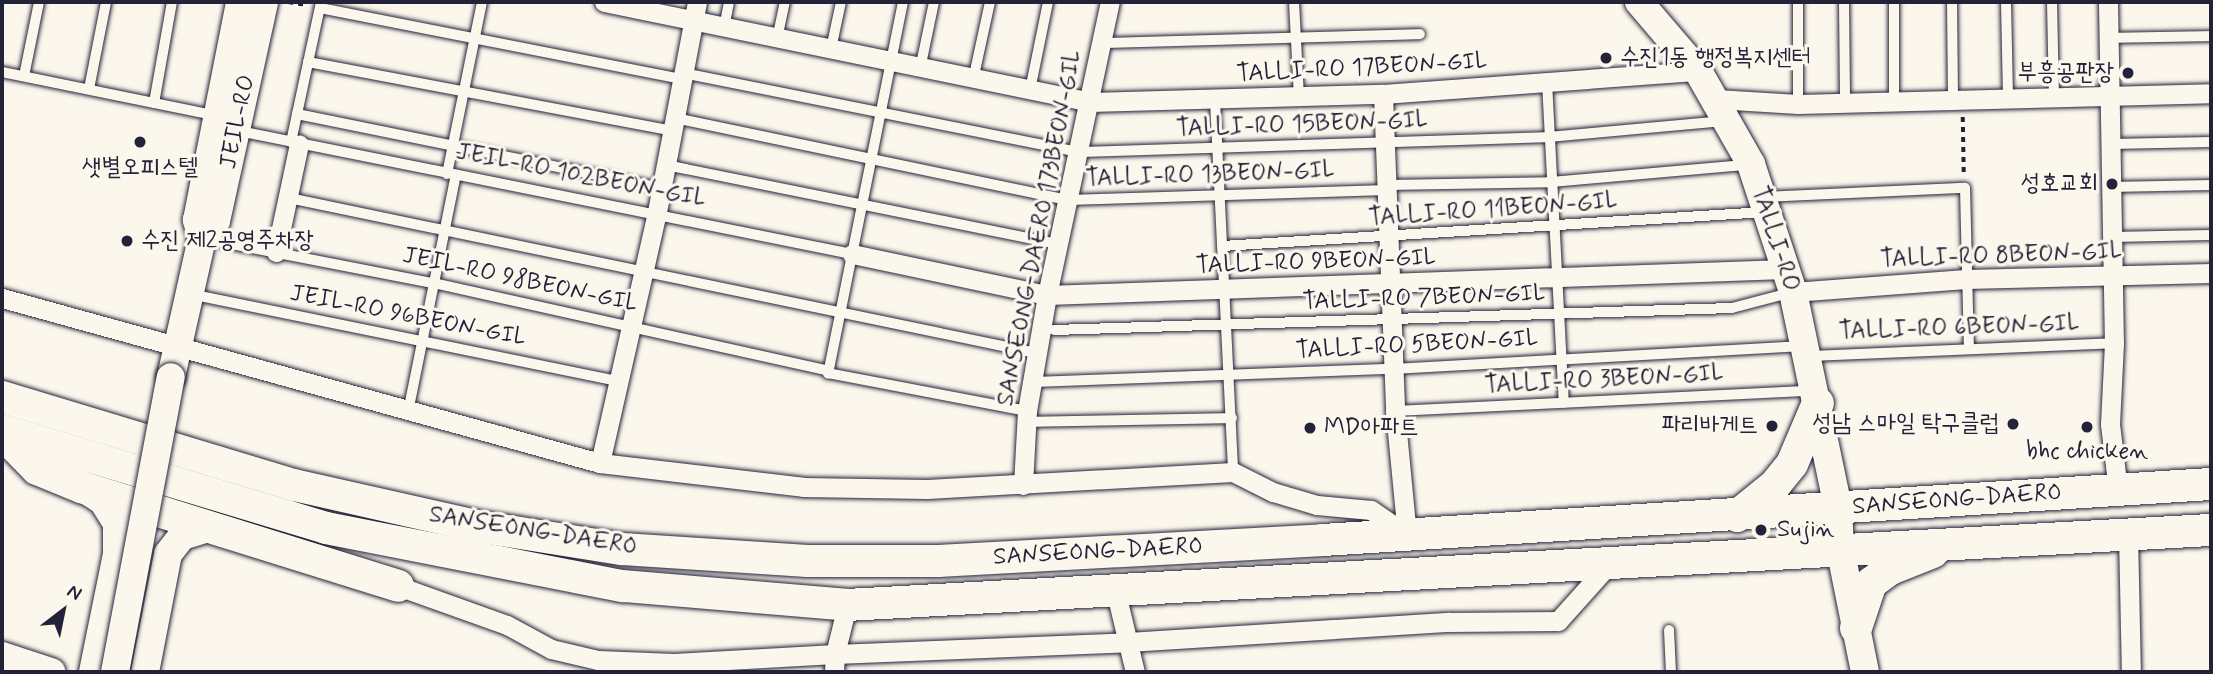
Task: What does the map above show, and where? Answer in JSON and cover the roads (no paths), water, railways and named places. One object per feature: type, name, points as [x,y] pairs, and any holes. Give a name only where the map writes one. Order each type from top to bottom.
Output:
[{"type":"main road","name":"JEIL-RO","points":[[115,672],[189,294],[202,238],[216,221],[240,2]]},
{"type":"main road","name":"JEIL-RO","points":[[227,123],[264,2]]},
{"type":"main road","name":"TALLI-RO","points":[[1639,2],[1698,71],[1751,164],[1789,281],[1816,397],[1838,508],[1840,548],[1865,672]]},
{"type":"main road","name":"SANSEONG-DAERO","points":[[2,397],[294,485],[477,526],[622,549],[808,561],[939,561],[1737,516],[2211,484]]},
{"type":"main road","points":[[1737,516],[1775,485],[1792,464],[1816,397]]},
{"type":"main road","name":"SANSEONG-DAERO","points":[[2,431],[326,528],[623,586],[847,605],[1840,548],[2211,530]]},
{"type":"main road","points":[[2,431],[37,469],[81,487],[398,586]]},
{"type":"main road","points":[[81,487],[103,501],[117,523],[117,554],[93,672]]},
{"type":"main road","points":[[145,672],[168,554],[182,536],[211,527]]},
{"type":"main road","points":[[1856,628],[1871,583],[1890,569],[1958,542]]},
{"type":"main road","points":[[2,656],[51,672]]},
{"type":"street","name":"TALLI-RO 17BEON-GIL","points":[[604,2],[695,11],[724,28],[1090,102],[1215,101],[1383,93],[1698,71]]},
{"type":"street","name":"SANSEONG-DAERO 173BEON-GIL","points":[[1023,485],[1026,417],[1036,353],[1110,2]]},
{"type":"street","points":[[2108,2],[2114,343],[2110,424],[2118,489]]},
{"type":"street","points":[[600,463],[656,217],[695,11]]},
{"type":"street","points":[[1383,93],[1395,411],[1407,535]]},
{"type":"street","points":[[1721,110],[1798,104],[2211,93]]},
{"type":"street","points":[[276,251],[289,198],[295,143]]},
{"type":"street","name":"TALLI-RO 9BEON-GIL","points":[[852,254],[1047,295],[1391,285],[1555,277],[1789,281]]},
{"type":"street","name":"TALLI-RO 8BEON-GIL","points":[[1789,281],[2211,273]]},
{"type":"street","points":[[2,298],[174,363],[408,413],[600,463],[803,487],[1023,485],[1233,472],[1273,492],[1317,505],[1371,510],[1407,535]]},
{"type":"street","points":[[2128,534],[2131,672]]},
{"type":"street","points":[[398,586],[507,625],[551,649],[598,660],[834,663],[1449,622],[1558,621],[1612,561]]},
{"type":"street","name":"SANSEONG-DAERO","points":[[1115,589],[1135,672]]},
{"type":"street","points":[[834,663],[847,605]]},
{"type":"lane","points":[[24,76],[39,2]]},
{"type":"lane","points":[[89,89],[106,2]]},
{"type":"lane","points":[[154,103],[172,2]]},
{"type":"lane","points":[[408,413],[444,230],[453,145],[481,2]]},
{"type":"lane","points":[[724,28],[729,2]]},
{"type":"lane","points":[[777,39],[785,2]]},
{"type":"lane","points":[[831,51],[841,2]]},
{"type":"lane","points":[[829,371],[903,2]]},
{"type":"lane","points":[[920,69],[934,2]]},
{"type":"lane","points":[[973,80],[990,2]]},
{"type":"lane","points":[[1030,92],[1048,2]]},
{"type":"lane","points":[[1294,2],[1299,97]]},
{"type":"lane","points":[[1798,2],[1798,104]]},
{"type":"lane","points":[[1844,2],[1845,103]]},
{"type":"lane","points":[[1894,2],[1894,102]]},
{"type":"lane","points":[[1952,2],[1958,101]]},
{"type":"lane","points":[[2006,2],[2008,99]]},
{"type":"lane","points":[[2052,2],[2054,97]]},
{"type":"lane","points":[[295,143],[297,114],[320,5]]},
{"type":"lane","name":"TALLI-RO 15BEON-GIL","points":[[320,5],[474,38],[1079,152],[1217,150],[1548,137],[1721,110]]},
{"type":"lane","name":"SANSEONG-DAERO 173BEON-GIL","points":[[1102,43],[1420,34]]},
{"type":"lane","points":[[2108,38],[2211,36]]},
{"type":"lane","name":"TALLI-RO 13BEON-GIL","points":[[308,62],[871,159],[1068,200],[1551,182],[1751,164]]},
{"type":"lane","name":"JEIL-RO 102BEON-GIL","points":[[2,72],[154,103],[295,143],[852,254]]},
{"type":"lane","points":[[1547,82],[1551,227],[1564,403]]},
{"type":"lane","points":[[1215,101],[1233,472]]},
{"type":"lane","points":[[297,114],[662,188]]},
{"type":"lane","points":[[2110,144],[2211,142]]},
{"type":"lane","points":[[666,165],[1058,244]]},
{"type":"lane","points":[[2110,187],[2211,185]]},
{"type":"lane","name":"TALLI-RO 11BEON-GIL","points":[[1222,246],[1389,239],[1551,227],[1764,204],[1965,188],[1966,279]]},
{"type":"lane","points":[[289,198],[643,274],[1036,353]]},
{"type":"lane","points":[[2111,237],[2211,235]]},
{"type":"lane","name":"JEIL-RO 98BEON-GIL","points":[[202,238],[631,325],[1026,417]]},
{"type":"lane","points":[[1966,279],[1969,347]]},
{"type":"lane","name":"TALLI-RO 7BEON-GIL","points":[[1054,330],[1732,308],[1789,281]]},
{"type":"lane","name":"JEIL-RO 96BEON-GIL","points":[[189,294],[619,381]]},
{"type":"lane","name":"TALLI-RO 6BEON-GIL","points":[[1805,351],[2114,343]]},
{"type":"lane","name":"TALLI-RO 5BEON-GIL","points":[[1031,382],[1805,351]]},
{"type":"lane","name":"TALLI-RO 3BEON-GIL","points":[[1395,411],[1564,403],[1816,397]]},
{"type":"lane","name":"SANSEONG-DAERO 173BEON-GIL","points":[[1026,417],[1231,418]]},
{"type":"lane","points":[[1669,629],[1671,672]]},
{"type":"place","name":"수진1동 행정복지센터","points":[[1606,58]]},
{"type":"place","name":"부흥공판장","points":[[2128,73]]},
{"type":"place","name":"샛별오피스텔","points":[[140,142]]},
{"type":"place","name":"성호교회","points":[[2112,184]]},
{"type":"place","name":"수진 제2공영주차장","points":[[127,241]]},
{"type":"place","name":"성남 스마일 탁구클럽","points":[[2013,424]]},
{"type":"place","name":"파리바게트","points":[[1772,426]]},
{"type":"place","name":"bhc chicken","points":[[2087,427]]},
{"type":"place","name":"MD아파트","points":[[1310,428]]},
{"type":"place","name":"Sujin","points":[[1761,530]]}]
